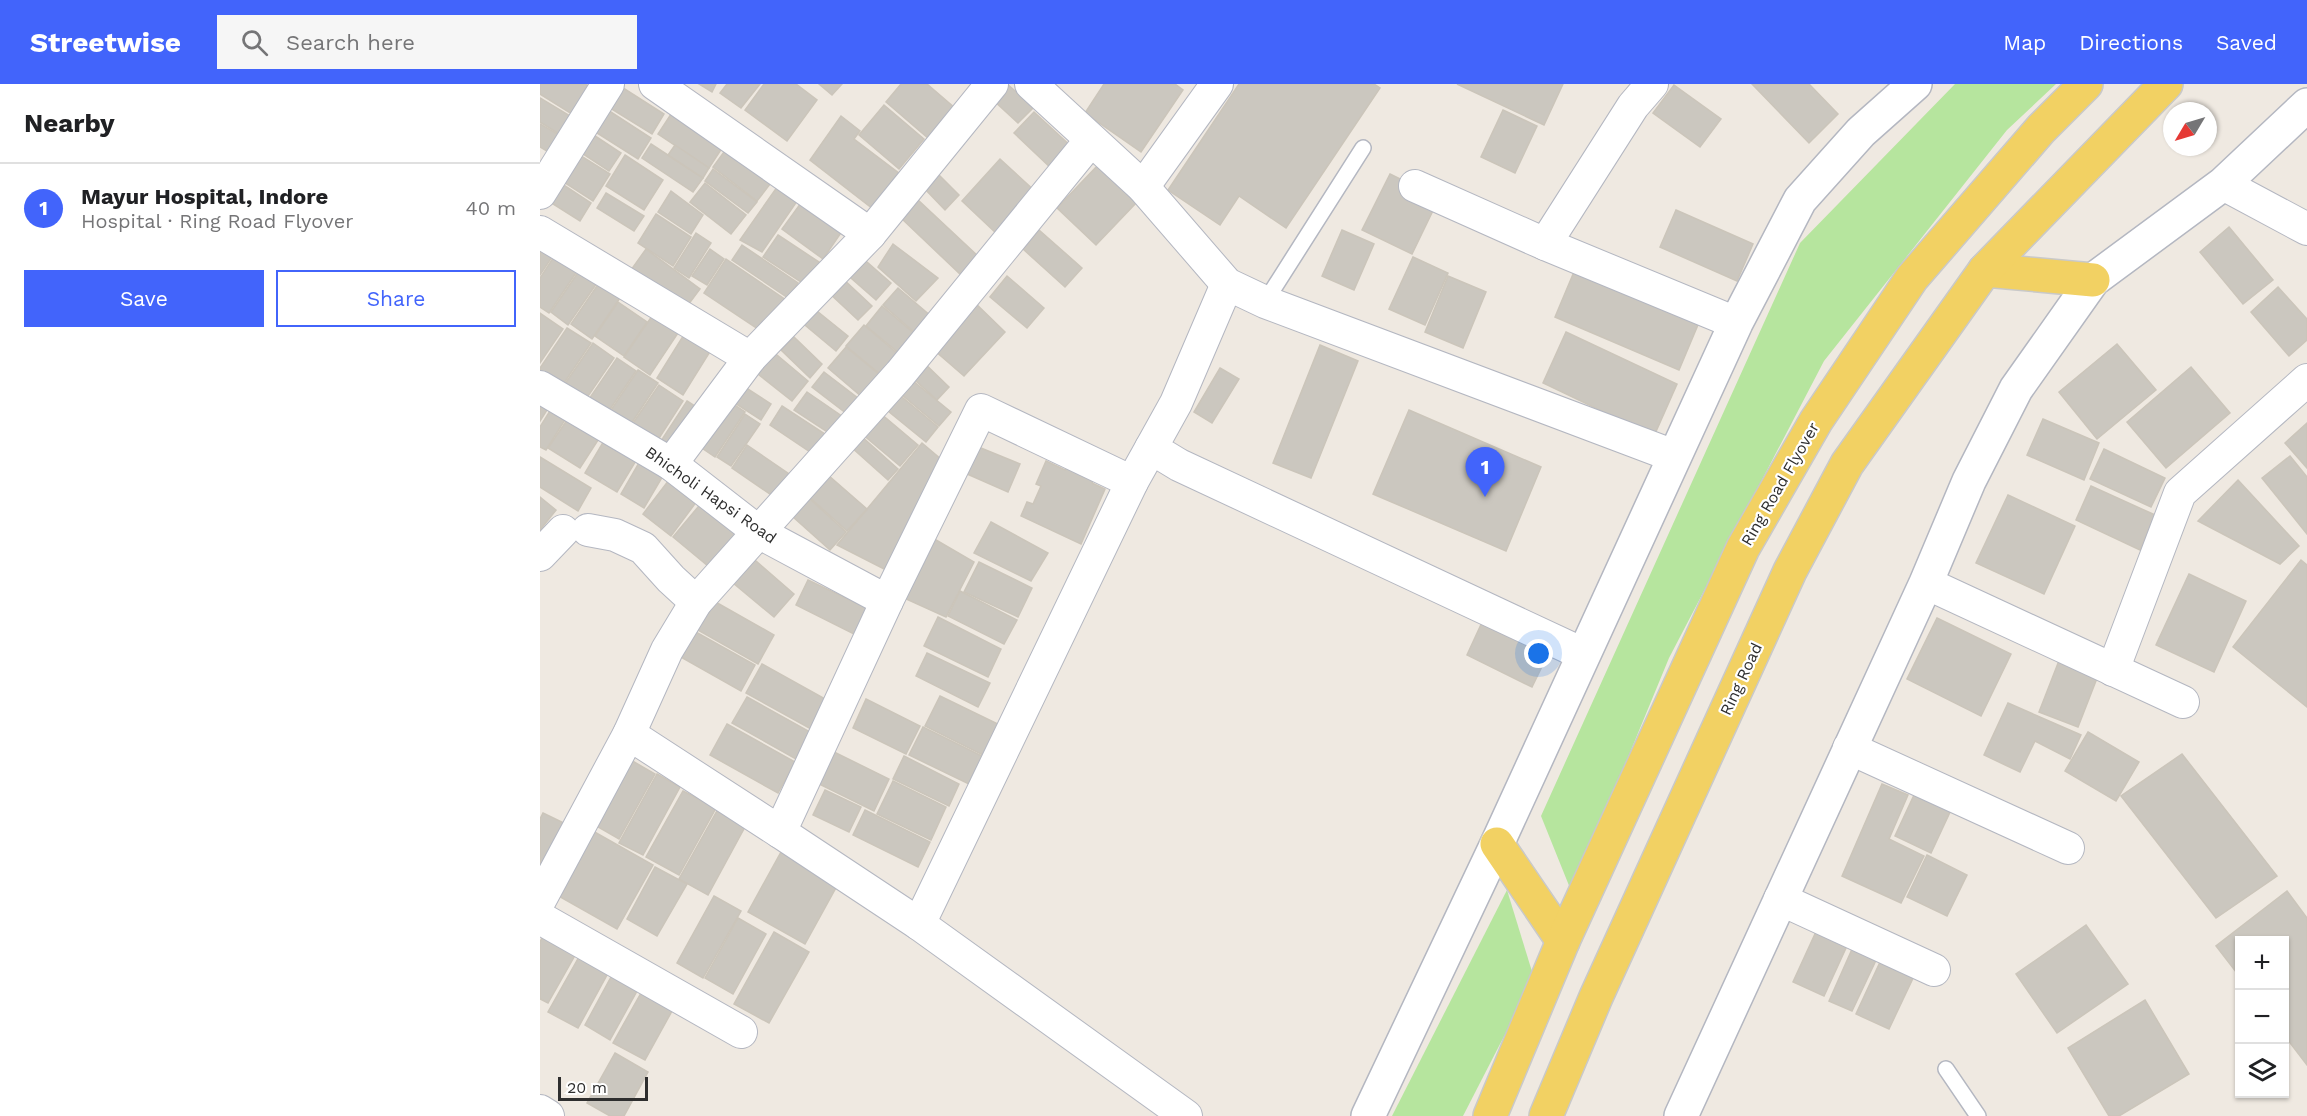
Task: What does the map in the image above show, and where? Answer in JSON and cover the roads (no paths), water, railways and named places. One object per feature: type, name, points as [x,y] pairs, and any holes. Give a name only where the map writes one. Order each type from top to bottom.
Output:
[{"type":"main road","name":"Ring Road Flyover","points":[[1563,941],[1743,548],[1816,421],[1912,278],[2041,129],[2086,84]]},
{"type":"main road","points":[[1985,270],[2166,84]]},
{"type":"main road","points":[[1985,270],[2093,280]]},
{"type":"main road","name":"Ring Road","points":[[1546,1116],[1596,996],[1790,571],[1847,464],[1985,270]]},
{"type":"main road","points":[[1490,1116],[1563,941],[1497,844]]},
{"type":"street","points":[[540,194],[608,84]]},
{"type":"street","points":[[655,84],[870,234]]},
{"type":"street","points":[[671,464],[750,358],[870,234],[992,84]]},
{"type":"street","points":[[1031,84],[1143,187],[1227,284],[1265,302],[1674,456]]},
{"type":"street","points":[[1143,187],[1216,84]]},
{"type":"street","points":[[1545,244],[1633,106],[1652,84]]},
{"type":"street","points":[[1368,1116],[1497,844],[1736,323],[1800,200],[1861,132],[1915,84]]},
{"type":"street","points":[[1681,1116],[1926,583],[1969,481],[2016,389],[2093,280],[2223,184],[2307,105]]},
{"type":"street","points":[[540,900],[629,734],[667,650],[696,602],[900,374],[1091,140]]},
{"type":"street","points":[[2223,184],[2307,229]]},
{"type":"street","points":[[1415,186],[1545,244],[1736,323]]},
{"type":"street","points":[[540,232],[750,358]]},
{"type":"street","points":[[920,924],[1132,482],[1176,403],[1227,284]]},
{"type":"street","points":[[2113,670],[2180,493],[2307,380]]},
{"type":"street","name":"Bhicholi Hapsi Road","points":[[540,387],[671,464],[760,533],[887,601]]},
{"type":"street","points":[[780,832],[887,601],[981,410],[1132,482]]},
{"type":"street","points":[[1151,448],[1179,465],[1583,654]]},
{"type":"street","points":[[540,555],[576,530],[615,535],[643,548],[696,602]]},
{"type":"street","points":[[1926,583],[2182,702]]},
{"type":"street","points":[[629,734],[920,924],[1186,1116]]},
{"type":"street","points":[[1849,748],[2068,848]]},
{"type":"street","points":[[1780,899],[1934,970]]},
{"type":"street","points":[[540,918],[741,1032]]},
{"type":"street","points":[[540,1111],[548,1116]]},
{"type":"lane","points":[[1265,302],[1363,148]]},
{"type":"lane","points":[[1946,1069],[1978,1116]]},
{"type":"place","name":"Mayur Hospital, Indore","points":[[1485,497]]}]
